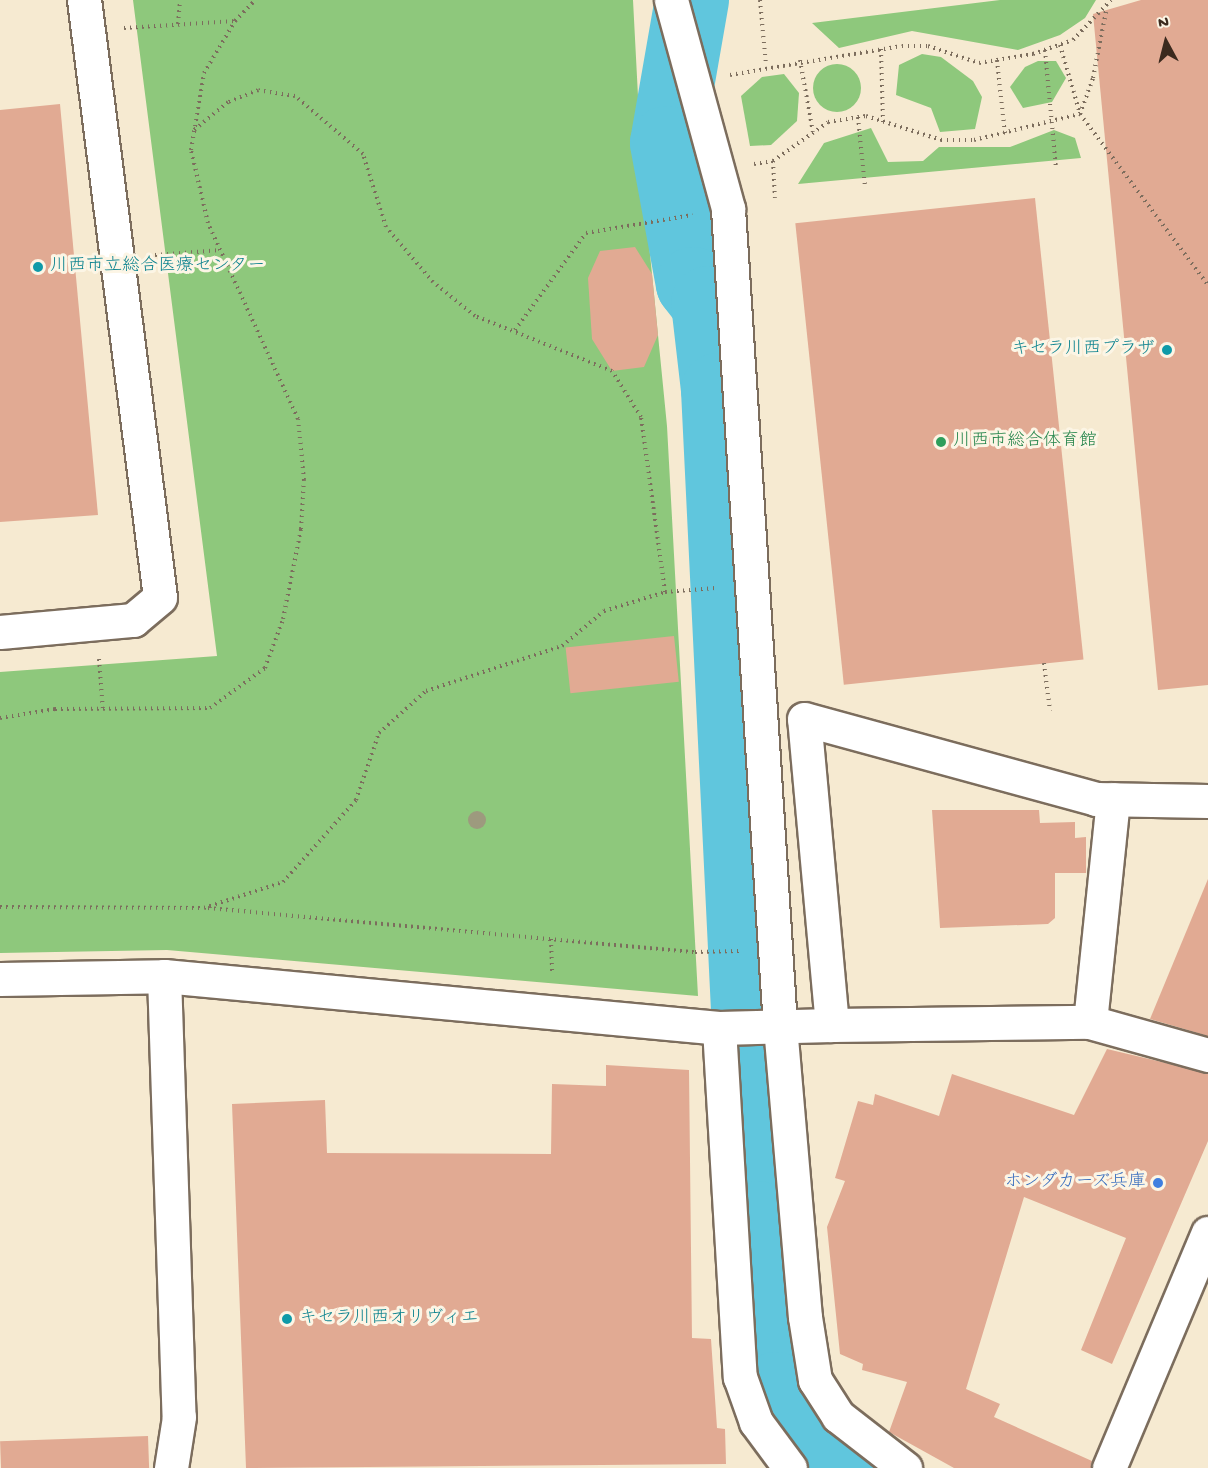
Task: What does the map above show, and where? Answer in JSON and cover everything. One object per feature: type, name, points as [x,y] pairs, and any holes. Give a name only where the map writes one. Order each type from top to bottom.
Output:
[{"type":"street","points":[[0,632],[133,620],[160,597],[84,0]]},
{"type":"street","points":[[671,0],[728,209],[753,554],[772,1026],[815,1380],[838,1416],[905,1468]]},
{"type":"street","points":[[832,1025],[804,719],[1085,796],[1113,799],[1208,801]]},
{"type":"street","points":[[1090,1022],[1113,799]]},
{"type":"street","points":[[0,979],[164,976],[724,1027],[1090,1022],[1208,1055]]},
{"type":"street","points":[[164,976],[178,1417],[171,1468]]},
{"type":"street","points":[[724,1027],[740,1377],[756,1422],[790,1468]]},
{"type":"street","points":[[1109,1468],[1208,1233]]},
{"type":"path","points":[[178,24],[180,0]]},
{"type":"path","points":[[244,0],[249,6]]},
{"type":"path","points":[[0,718],[55,709],[210,708],[265,668],[283,619],[301,529],[304,480],[298,420],[208,223],[191,150],[204,73],[235,21],[255,0]]},
{"type":"path","points":[[760,0],[766,65]]},
{"type":"path","points":[[1080,114],[1106,11],[1111,0]]},
{"type":"path","points":[[694,82],[766,65],[881,49],[928,46],[980,63],[1059,45],[1106,11]]},
{"type":"path","points":[[123,28],[235,21]]},
{"type":"path","points":[[1059,45],[1080,114],[1208,285]]},
{"type":"path","points":[[881,49],[883,122]]},
{"type":"path","points":[[1045,50],[1056,168]]},
{"type":"path","points":[[800,60],[813,132]]},
{"type":"path","points":[[997,60],[1005,135]]},
{"type":"path","points":[[194,130],[228,102],[258,90],[295,96],[363,154],[386,227],[433,282],[475,316],[515,330],[612,371],[641,417],[665,592]]},
{"type":"path","points":[[718,170],[773,161],[828,122],[858,117],[883,122],[941,140],[1005,135],[1080,114]]},
{"type":"path","points":[[858,117],[865,187]]},
{"type":"path","points":[[773,161],[775,198]]},
{"type":"path","points":[[515,330],[586,233],[694,215]]},
{"type":"path","points":[[151,255],[221,250]]},
{"type":"path","points":[[204,908],[283,882],[356,800],[379,733],[426,691],[562,646],[604,611],[665,592],[715,588]]},
{"type":"path","points":[[98,649],[103,710]]},
{"type":"path","points":[[1044,663],[1050,711]]},
{"type":"path","points":[[0,907],[204,908],[725,952]]},
{"type":"green space","points":[[133,0],[633,0],[642,173],[667,426],[698,996],[167,950],[0,953],[0,672],[217,656]]},
{"type":"green space","points":[[1000,0],[1096,0],[1085,18],[1060,35],[1018,50],[912,31],[839,48],[812,23]]},
{"type":"green space","points":[[922,54],[941,57],[973,81],[982,97],[975,129],[940,132],[931,108],[896,95],[899,65]]},
{"type":"green space","points":[[1038,61],[1056,61],[1066,78],[1052,102],[1023,108],[1010,87],[1025,67]]},
{"type":"green space","points":[[837,64],[854,71],[861,88],[854,105],[837,112],[820,105],[813,88],[820,71]]},
{"type":"green space","points":[[784,74],[799,93],[797,121],[771,145],[750,146],[741,96],[762,77]]},
{"type":"green space","points":[[871,128],[888,162],[923,161],[939,147],[1010,147],[1054,130],[1075,138],[1081,158],[798,184],[824,143]]},
{"type":"building","name":"キセラ川西プラザ","points":[[1141,0],[1208,0],[1208,685],[1158,690],[1093,14]]},
{"type":"building","name":"川西市立総合医療センター","points":[[60,104],[98,515],[0,522],[0,110]]},
{"type":"building","name":"川西市総合体育館","points":[[1035,198],[1084,659],[844,685],[795,223]]},
{"type":"building","points":[[635,247],[652,274],[658,335],[644,367],[612,371],[592,339],[588,278],[600,251]]},
{"type":"building","points":[[674,636],[679,682],[570,693],[566,647]]},
{"type":"building","points":[[932,810],[1039,810],[1040,823],[1075,822],[1075,838],[1086,837],[1086,873],[1055,873],[1055,918],[1048,924],[940,928]]},
{"type":"building","points":[[1208,879],[1208,1036],[1150,1019]]},
{"type":"building","points":[[1107,1049],[1208,1073],[1208,1141],[1112,1364],[1081,1350],[1126,1238],[1024,1197],[966,1389],[1000,1404],[994,1417],[1092,1461],[1091,1468],[954,1468],[889,1432],[907,1382],[862,1370],[863,1364],[840,1354],[827,1227],[845,1181],[835,1178],[858,1101],[873,1105],[875,1094],[939,1116],[952,1074],[1074,1115]]},
{"type":"building","points":[[606,1065],[689,1070],[692,1338],[711,1339],[717,1428],[725,1429],[726,1464],[246,1468],[232,1104],[325,1100],[327,1153],[551,1154],[552,1084],[606,1086]]},
{"type":"building","points":[[148,1436],[149,1468],[1,1468],[0,1441]]},
{"type":"waterway","points":[[692,0],[667,143],[693,284],[708,303],[718,390],[758,1218],[776,1389],[838,1468]]},
{"type":"place","name":"川西市立総合医療センター","points":[[38,267]]},
{"type":"place","name":"キセラ川西プラザ","points":[[1167,350]]},
{"type":"place","name":"川西市総合体育館","points":[[941,442]]},
{"type":"place","name":"ホンダカーズ兵庫","points":[[1158,1183]]},
{"type":"place","name":"キセラ川西オリヴィエ","points":[[287,1319]]}]
